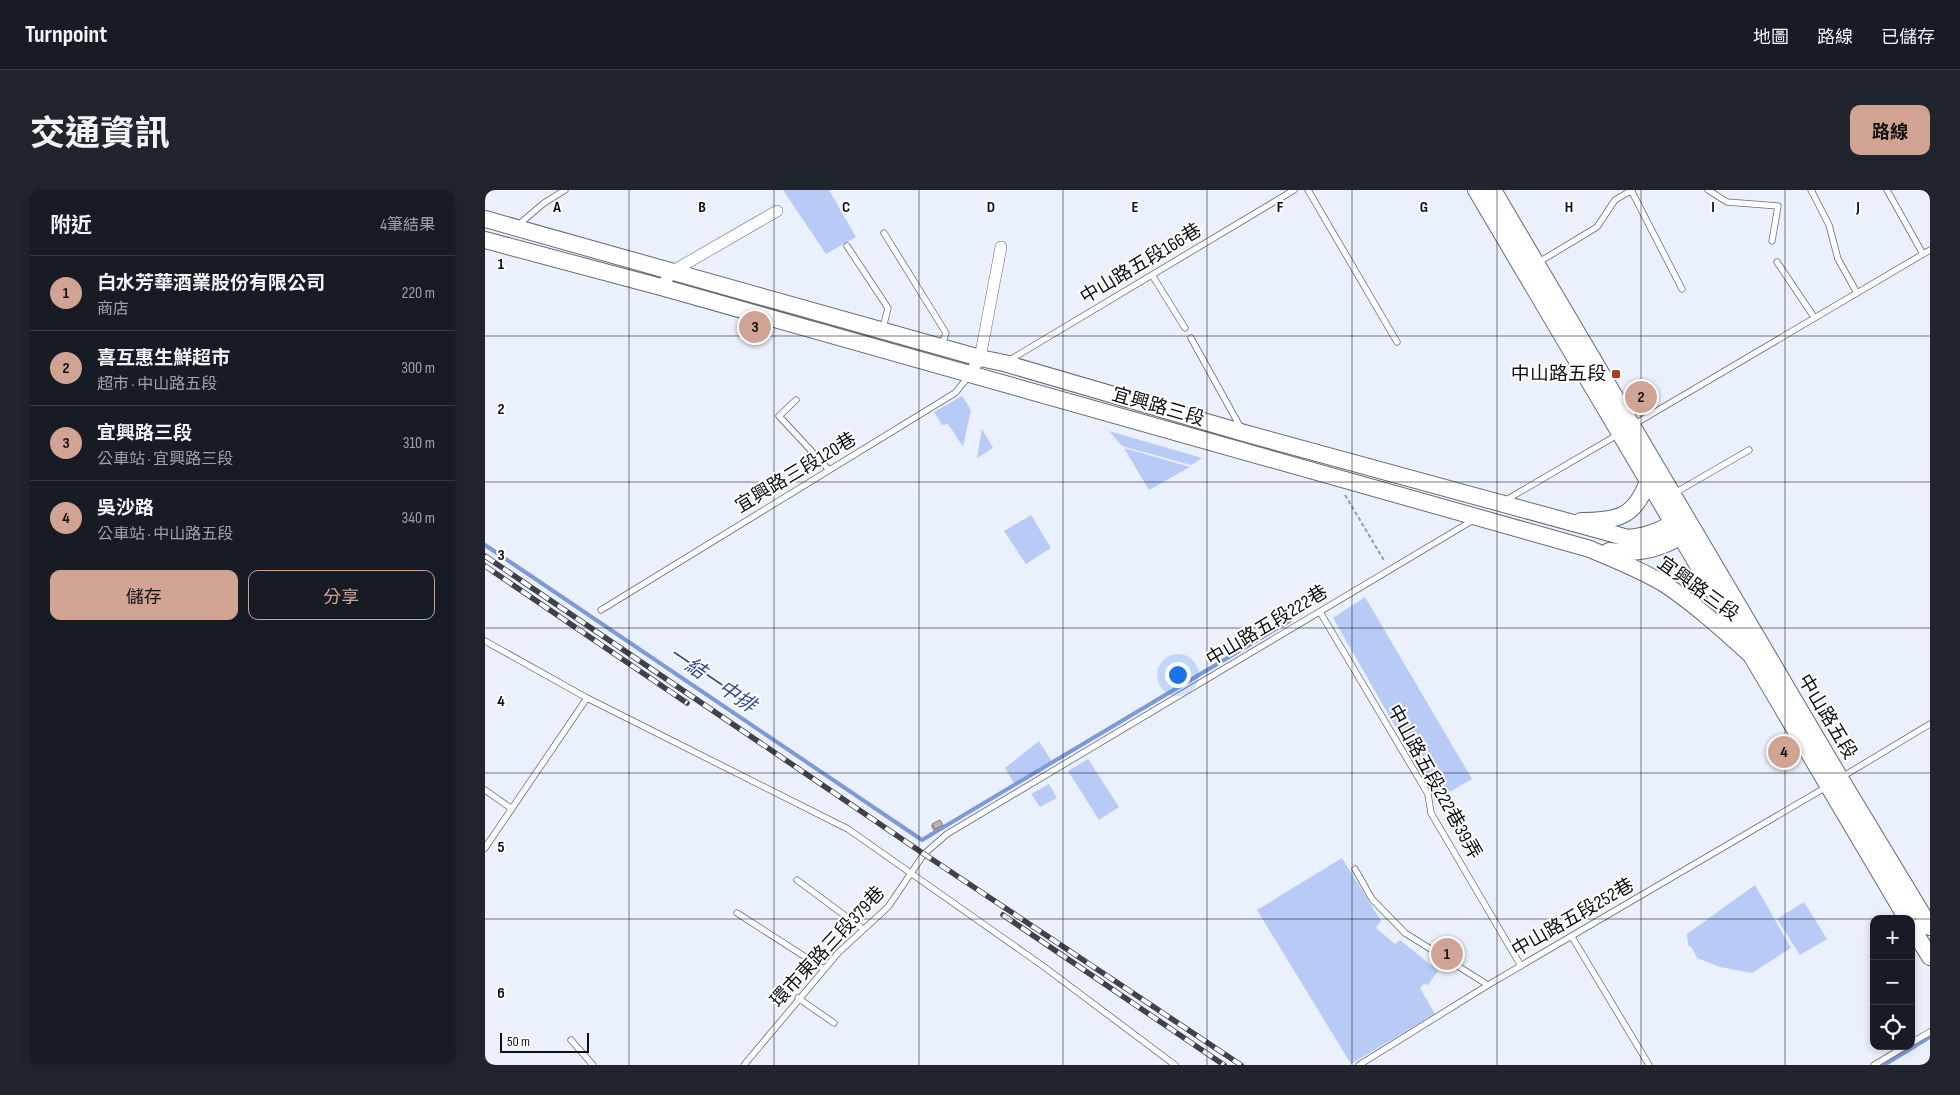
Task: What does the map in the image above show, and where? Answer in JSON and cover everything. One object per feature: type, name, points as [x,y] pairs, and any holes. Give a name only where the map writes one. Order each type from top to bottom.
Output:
[{"type":"street","name":"中山路五段","points":[[1476,190],[1531,267]]},
{"type":"street","name":"中山路五段","points":[[1493,190],[1531,267],[1626,429],[1672,494],[1682,526],[1751,656],[1930,927]]},
{"type":"street","points":[[661,287],[673,271],[777,211]]},
{"type":"street","name":"宜興路三段","points":[[485,219],[980,358],[1004,363],[1497,506],[1569,521],[1628,538],[1655,534],[1682,526]]},
{"type":"street","name":"宜興路三段","points":[[485,240],[661,287],[1334,476],[1483,514],[1589,549],[1630,566],[1665,585],[1715,622],[1751,656]]},
{"type":"street","points":[[969,375],[980,358],[1001,247]]},
{"type":"street","name":"中山路五段","points":[[1626,429],[1648,481],[1682,526],[1834,782],[1905,915]]},
{"type":"street","name":"宜興路三段","points":[[1569,521],[1589,521],[1621,516],[1634,509],[1638,504],[1648,481]]},
{"type":"street","name":"宜興路三段","points":[[1589,549],[1628,554],[1641,553],[1663,546],[1682,526]]},
{"type":"street","points":[[1915,933],[1930,957]]},
{"type":"lane","points":[[516,228],[528,214],[565,190]]},
{"type":"lane","name":"中山路五段166巷","points":[[1004,363],[1294,190]]},
{"type":"lane","points":[[1308,190],[1397,342]]},
{"type":"lane","points":[[1531,267],[1597,227],[1615,200],[1632,190],[1682,290]]},
{"type":"lane","points":[[1708,190],[1727,202],[1777,206],[1772,241]]},
{"type":"lane","points":[[1811,190],[1829,225],[1838,259],[1857,293]]},
{"type":"lane","points":[[1887,190],[1923,254]]},
{"type":"lane","points":[[884,233],[946,333],[942,346]]},
{"type":"lane","points":[[847,246],[888,308],[882,329]]},
{"type":"lane","points":[[1497,506],[1930,250]]},
{"type":"lane","points":[[1777,262],[1815,317]]},
{"type":"lane","points":[[1152,275],[1185,328]]},
{"type":"lane","points":[[1191,338],[1244,433]]},
{"type":"lane","points":[[969,375],[1004,363]]},
{"type":"lane","name":"宜興路三段120巷","points":[[601,610],[955,393],[969,375]]},
{"type":"lane","points":[[796,400],[779,416],[829,470]]},
{"type":"lane","points":[[1672,494],[1749,450]]},
{"type":"lane","name":"中山路五段222巷","points":[[913,873],[924,854],[947,834],[1483,514]]},
{"type":"lane","name":"中山路五段222巷39弄","points":[[1320,612],[1428,794],[1431,813],[1521,966]]},
{"type":"lane","points":[[485,641],[587,698],[848,828],[913,873],[1175,1065]]},
{"type":"lane","points":[[485,848],[587,698]]},
{"type":"lane","name":"中山路五段252巷","points":[[1359,1065],[1488,985],[1930,724]]},
{"type":"lane","points":[[485,790],[511,809]]},
{"type":"lane","points":[[1355,869],[1372,899],[1405,933],[1488,985]]},
{"type":"lane","name":"環市東路三段379巷","points":[[745,1065],[824,969],[888,907],[913,873]]},
{"type":"lane","points":[[797,880],[863,930]]},
{"type":"lane","points":[[737,913],[824,969]]},
{"type":"lane","points":[[1572,936],[1649,1065]]},
{"type":"lane","points":[[799,998],[834,1023]]},
{"type":"lane","points":[[1915,1041],[1930,1032]]},
{"type":"lane","points":[[571,1040],[593,1065]]},
{"type":"lane","points":[[1874,1065],[1899,1050]]},
{"type":"path","points":[[1334,476],[1389,570]]},
{"type":"shaded area","points":[[783,190],[829,190],[856,237],[826,254]]},
{"type":"shaded area","points":[[962,396],[971,410],[963,447],[948,424],[942,425],[934,412]]},
{"type":"shaded area","points":[[982,429],[993,448],[977,458]]},
{"type":"shaded area","points":[[1109,431],[1202,458],[1191,465],[1122,446]]},
{"type":"shaded area","points":[[1124,448],[1190,467],[1149,490]]},
{"type":"shaded area","points":[[1031,515],[1051,548],[1026,564],[1004,531]]},
{"type":"shaded area","points":[[1365,597],[1472,779],[1437,799],[1333,618]]},
{"type":"shaded area","points":[[1039,741],[1052,762],[1015,785],[1005,768]]},
{"type":"shaded area","points":[[1088,759],[1119,807],[1099,820],[1068,771]]},
{"type":"shaded area","points":[[1049,784],[1057,798],[1040,807],[1031,794]]},
{"type":"shaded area","points":[[1342,858],[1381,921],[1376,928],[1395,944],[1400,940],[1438,971],[1428,985],[1424,984],[1420,988],[1435,1014],[1351,1064],[1257,910]]},
{"type":"shaded area","points":[[1755,885],[1791,948],[1752,973],[1720,967],[1697,958],[1692,948],[1688,945],[1687,934]]},
{"type":"shaded area","points":[[1804,902],[1827,939],[1800,955],[1777,919]]},
{"type":"building","points":[[940,820],[943,825],[935,829],[932,824]]},
{"type":"waterway","name":"一結一中排","points":[[485,545],[922,840],[1291,620]]},
{"type":"waterway","points":[[1884,1065],[1930,1037]]},
{"type":"railway","points":[[485,556],[924,854],[1241,1065]]},
{"type":"railway","points":[[485,566],[687,703]]},
{"type":"railway","points":[[1003,915],[1224,1065]]},
{"type":"place","name":"宜興路三段","points":[[755,327]]},
{"type":"place","name":"中山路五段","points":[[1616,374]]},
{"type":"place","name":"喜互惠生鮮超市","points":[[1641,397]]},
{"type":"place","name":"吳沙路","points":[[1784,752]]},
{"type":"place","name":"白水芳華酒業股份有限公司","points":[[1447,954]]}]
